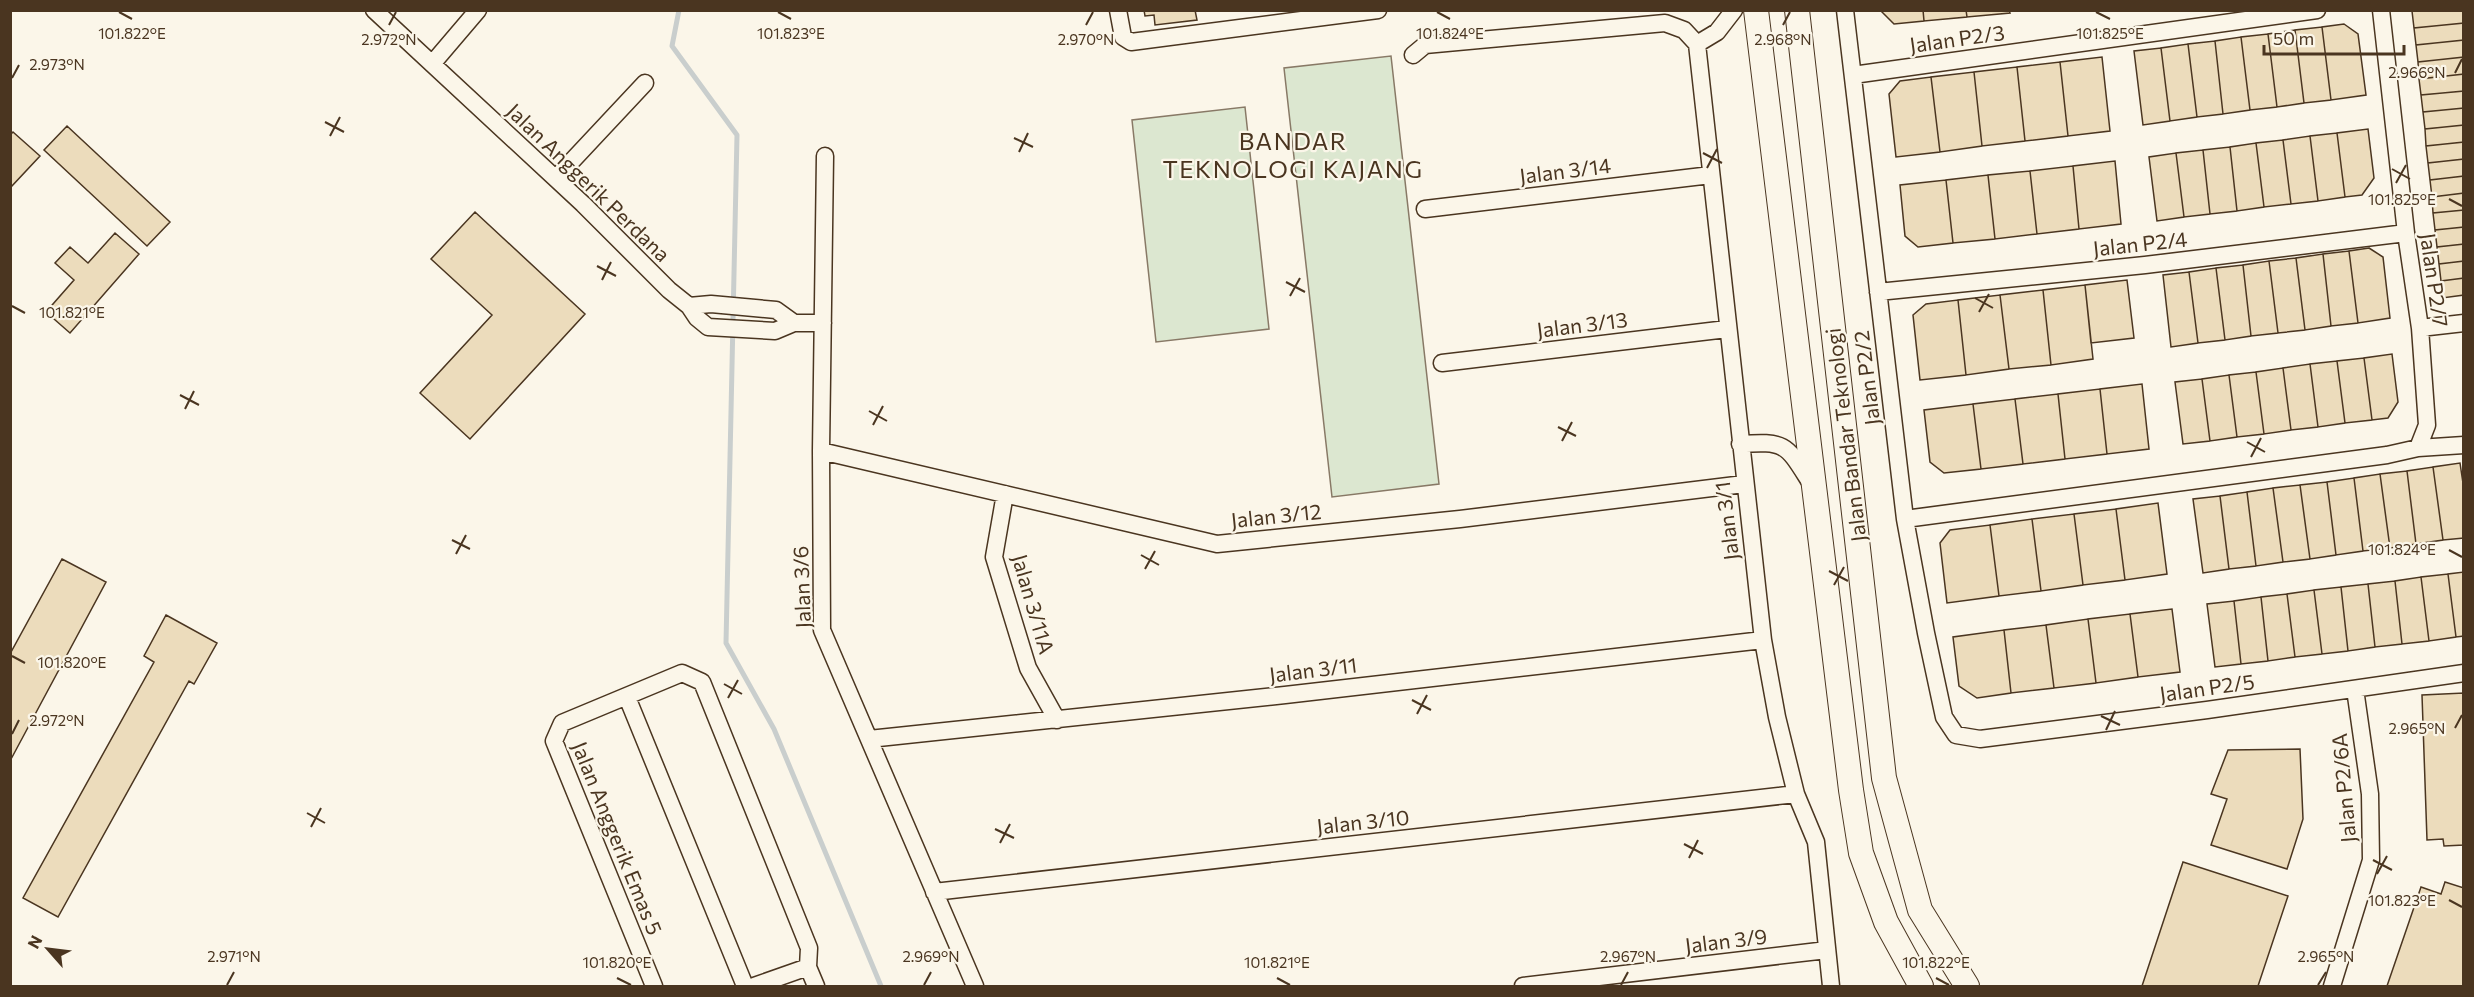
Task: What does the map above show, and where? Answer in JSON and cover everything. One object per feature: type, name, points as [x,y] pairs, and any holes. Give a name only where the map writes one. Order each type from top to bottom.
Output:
[{"type":"street","name":"Jalan Anggerik Perdana","points":[[374,10],[555,178],[708,327],[775,331],[794,323],[823,323]]},
{"type":"street","points":[[432,64],[478,10]]},
{"type":"street","points":[[1118,10],[1123,38],[1131,42],[1288,16],[1378,10]]},
{"type":"street","points":[[1413,55],[1425,45],[1665,23],[1684,30],[1697,44],[1717,32],[1734,10]]},
{"type":"street","name":"Jalan Bandar Teknologi","points":[[1756,10],[1851,790],[1861,853],[1886,922],[1921,987]]},
{"type":"street","name":"Jalan Bandar Teknologi","points":[[1797,10],[1884,778],[1920,910],[1967,987]]},
{"type":"street","name":"Jalan P2/2","points":[[1845,10],[1905,519],[1944,717],[1956,735]]},
{"type":"street","name":"Jalan P2/3","points":[[1853,75],[2317,10]]},
{"type":"street","name":"Jalan P2/7","points":[[2381,10],[2406,233],[2420,328],[2427,424],[2418,448]]},
{"type":"street","name":"Jalan 3/1","points":[[1697,44],[1763,640],[1777,717],[1796,794],[1816,842],[1831,987]]},
{"type":"street","points":[[555,178],[645,82]]},
{"type":"street","name":"Jalan 3/6","points":[[825,156],[821,451],[822,630],[975,987]]},
{"type":"street","name":"Jalan 3/14","points":[[1425,209],[1711,175]]},
{"type":"street","name":"Jalan P2/4","points":[[1878,291],[2145,265],[2406,233]]},
{"type":"street","points":[[689,306],[711,304],[777,310],[794,323]]},
{"type":"street","points":[[2420,328],[2463,323]]},
{"type":"street","name":"Jalan 3/13","points":[[1442,363],[1727,329]]},
{"type":"street","points":[[1740,444],[1771,442],[1785,446],[1814,488]]},
{"type":"street","points":[[1905,519],[2387,455],[2418,448],[2463,445]]},
{"type":"street","name":"Jalan 3/12","points":[[821,451],[1217,544],[1460,519],[1744,484]]},
{"type":"street","name":"Jalan 3/11A","points":[[1005,494],[994,557],[1028,668],[1057,720]]},
{"type":"street","points":[[1821,543],[1828,549],[1836,550],[1848,541],[1856,529]]},
{"type":"street","name":"Jalan 3/11","points":[[869,739],[1057,720],[1763,640]]},
{"type":"street","points":[[745,987],[627,697],[682,673],[702,682],[809,948],[808,967],[816,987]]},
{"type":"street","name":"Jalan P2/5","points":[[1956,735],[1980,738],[2463,673]]},
{"type":"street","name":"Jalan P2/6A","points":[[2332,987],[2371,860],[2370,794],[2355,689]]},
{"type":"street","name":"Jalan Anggerik Emas 5","points":[[627,697],[562,723],[554,741],[654,987]]},
{"type":"street","name":"Jalan 3/10","points":[[934,892],[1796,794]]},
{"type":"street","name":"Jalan 3/9","points":[[1523,987],[1827,950]]},
{"type":"street","points":[[754,987],[808,967]]},
{"type":"green space","points":[[1391,56],[1439,484],[1332,497],[1284,68]]},
{"type":"green space","points":[[1245,107],[1269,329],[1156,342],[1132,120]]},
{"type":"building","points":[[1144,10],[1195,10],[1197,20],[1155,25],[1154,15],[1145,16]]},
{"type":"building","points":[[1880,10],[1923,10],[1924,21],[1894,24]]},
{"type":"building","points":[[1923,10],[1966,10],[1967,17],[1924,21]]},
{"type":"building","points":[[1966,10],[2009,10],[2010,13],[1967,17]]},
{"type":"building","points":[[2464,10],[2464,23],[2414,28],[2412,11]]},
{"type":"building","points":[[2464,23],[2464,40],[2416,45],[2414,28]]},
{"type":"building","points":[[2344,24],[2358,34],[2366,95],[2331,100],[2322,27]]},
{"type":"building","points":[[2322,27],[2331,100],[2304,103],[2295,30]]},
{"type":"building","points":[[2295,30],[2304,103],[2277,107],[2268,34]]},
{"type":"building","points":[[2268,34],[2277,107],[2250,110],[2241,37]]},
{"type":"building","points":[[2241,37],[2250,110],[2223,114],[2215,41]]},
{"type":"building","points":[[2464,40],[2464,57],[2418,62],[2416,45]]},
{"type":"building","points":[[2215,41],[2223,114],[2197,117],[2188,44]]},
{"type":"building","points":[[2188,44],[2197,117],[2170,121],[2161,48]]},
{"type":"building","points":[[2161,48],[2170,121],[2143,125],[2134,51]]},
{"type":"building","points":[[2102,57],[2110,131],[2068,136],[2060,62]]},
{"type":"building","points":[[2464,57],[2464,74],[2419,79],[2418,62]]},
{"type":"building","points":[[2060,62],[2068,136],[2025,141],[2017,67]]},
{"type":"building","points":[[2017,67],[2025,141],[1982,146],[1974,72]]},
{"type":"building","points":[[1974,72],[1982,146],[1940,152],[1931,77]]},
{"type":"building","points":[[2464,74],[2464,91],[2421,95],[2419,79]]},
{"type":"building","points":[[1931,77],[1940,152],[1896,157],[1889,94],[1900,81]]},
{"type":"building","points":[[2464,91],[2464,108],[2423,112],[2421,95]]},
{"type":"building","points":[[2464,108],[2464,125],[2425,129],[2423,112]]},
{"type":"building","points":[[2464,125],[2464,142],[2426,146],[2425,129]]},
{"type":"building","points":[[67,126],[170,222],[147,246],[44,150]]},
{"type":"building","points":[[2368,129],[2374,178],[2362,195],[2345,197],[2337,133]]},
{"type":"building","points":[[13,132],[40,156],[10,188],[10,135]]},
{"type":"building","points":[[2337,133],[2345,197],[2318,201],[2310,136]]},
{"type":"building","points":[[2310,136],[2318,201],[2291,204],[2283,140]]},
{"type":"building","points":[[2283,140],[2291,204],[2264,207],[2256,143]]},
{"type":"building","points":[[2464,142],[2464,159],[2428,163],[2426,146]]},
{"type":"building","points":[[2256,143],[2264,207],[2237,211],[2230,147]]},
{"type":"building","points":[[2230,147],[2237,211],[2210,214],[2203,150]]},
{"type":"building","points":[[2203,150],[2210,214],[2184,217],[2176,153]]},
{"type":"building","points":[[2176,153],[2184,217],[2157,221],[2149,157]]},
{"type":"building","points":[[2464,159],[2464,176],[2430,180],[2428,163]]},
{"type":"building","points":[[2115,161],[2121,224],[2079,229],[2073,166]]},
{"type":"building","points":[[2073,166],[2079,229],[2037,234],[2030,171]]},
{"type":"building","points":[[2030,171],[2037,234],[1995,239],[1988,175]]},
{"type":"building","points":[[1988,175],[1995,239],[1953,243],[1946,180]]},
{"type":"building","points":[[2464,176],[2464,193],[2432,197],[2430,180]]},
{"type":"building","points":[[1946,180],[1953,243],[1918,247],[1905,236],[1900,185]]},
{"type":"building","points":[[2464,193],[2464,210],[2433,213],[2432,197]]},
{"type":"building","points":[[2464,210],[2464,227],[2435,230],[2433,213]]},
{"type":"building","points":[[475,212],[585,314],[470,439],[420,393],[492,315],[431,259]]},
{"type":"building","points":[[2464,227],[2464,244],[2437,247],[2435,230]]},
{"type":"building","points":[[115,233],[139,254],[70,333],[46,312],[74,280],[55,263],[70,247],[88,263]]},
{"type":"building","points":[[2464,244],[2464,261],[2439,264],[2437,247]]},
{"type":"building","points":[[2369,248],[2383,257],[2390,318],[2358,323],[2349,251]]},
{"type":"building","points":[[2349,251],[2358,323],[2331,326],[2323,254]]},
{"type":"building","points":[[2323,254],[2331,326],[2305,330],[2296,258]]},
{"type":"building","points":[[2296,258],[2305,330],[2278,333],[2269,261]]},
{"type":"building","points":[[2269,261],[2278,333],[2251,336],[2243,265]]},
{"type":"building","points":[[2464,261],[2464,278],[2441,281],[2439,264]]},
{"type":"building","points":[[2243,265],[2251,336],[2225,340],[2216,268]]},
{"type":"building","points":[[2216,268],[2225,340],[2198,343],[2189,272]]},
{"type":"building","points":[[2189,272],[2198,343],[2171,347],[2163,275]]},
{"type":"building","points":[[2464,278],[2464,295],[2442,298],[2441,281]]},
{"type":"building","points":[[2127,280],[2134,338],[2091,343],[2085,285]]},
{"type":"building","points":[[2085,285],[2093,359],[2051,365],[2043,290]]},
{"type":"building","points":[[2043,290],[2051,365],[2009,369],[2000,295]]},
{"type":"building","points":[[2000,295],[2009,369],[1966,375],[1958,300]]},
{"type":"building","points":[[1958,300],[1966,375],[1920,380],[1913,315],[1926,304]]},
{"type":"building","points":[[2392,354],[2398,402],[2388,418],[2372,420],[2364,358]]},
{"type":"building","points":[[2364,358],[2372,420],[2345,423],[2337,361]]},
{"type":"building","points":[[2337,361],[2345,423],[2318,427],[2310,364]]},
{"type":"building","points":[[2310,364],[2318,427],[2291,430],[2283,368]]},
{"type":"building","points":[[2283,368],[2291,430],[2264,434],[2256,372]]},
{"type":"building","points":[[2256,372],[2264,434],[2237,437],[2229,375]]},
{"type":"building","points":[[2229,375],[2237,437],[2210,441],[2202,379]]},
{"type":"building","points":[[2202,379],[2210,441],[2183,444],[2175,382]]},
{"type":"building","points":[[2142,384],[2149,449],[2107,454],[2100,389]]},
{"type":"building","points":[[2100,389],[2107,454],[2065,459],[2058,394]]},
{"type":"building","points":[[2058,394],[2065,459],[2023,464],[2015,399]]},
{"type":"building","points":[[2015,399],[2023,464],[1981,469],[1973,404]]},
{"type":"building","points":[[1973,404],[1981,469],[1944,473],[1930,462],[1924,410]]},
{"type":"building","points":[[2460,463],[2464,490],[2464,538],[2443,540],[2433,467]]},
{"type":"building","points":[[2433,467],[2443,540],[2416,544],[2407,471]]},
{"type":"building","points":[[2407,471],[2416,544],[2390,548],[2380,474]]},
{"type":"building","points":[[2380,474],[2390,548],[2363,551],[2354,478]]},
{"type":"building","points":[[2354,478],[2363,551],[2336,555],[2327,482]]},
{"type":"building","points":[[2327,482],[2336,555],[2310,559],[2300,485]]},
{"type":"building","points":[[2300,485],[2310,559],[2283,562],[2273,488]]},
{"type":"building","points":[[2273,488],[2283,562],[2256,566],[2247,492]]},
{"type":"building","points":[[2247,492],[2256,566],[2229,569],[2220,496]]},
{"type":"building","points":[[2220,496],[2229,569],[2203,573],[2193,499]]},
{"type":"building","points":[[2158,503],[2167,574],[2125,580],[2116,509]]},
{"type":"building","points":[[2116,509],[2125,580],[2083,585],[2074,514]]},
{"type":"building","points":[[2074,514],[2083,585],[2041,591],[2032,519]]},
{"type":"building","points":[[2032,519],[2041,591],[1999,596],[1990,525]]},
{"type":"building","points":[[1990,525],[1999,596],[1947,603],[1940,543],[1950,530]]},
{"type":"building","points":[[62,559],[106,582],[10,761],[10,654]]},
{"type":"building","points":[[2464,572],[2464,636],[2456,637],[2448,574]]},
{"type":"building","points":[[2448,574],[2456,637],[2429,641],[2421,577]]},
{"type":"building","points":[[2421,577],[2429,641],[2402,644],[2395,581]]},
{"type":"building","points":[[2395,581],[2402,644],[2375,647],[2368,584]]},
{"type":"building","points":[[2368,584],[2375,647],[2348,651],[2341,587]]},
{"type":"building","points":[[2341,587],[2348,651],[2322,654],[2314,590]]},
{"type":"building","points":[[2314,590],[2322,654],[2295,657],[2287,594]]},
{"type":"building","points":[[2287,594],[2295,657],[2268,661],[2261,597]]},
{"type":"building","points":[[2261,597],[2268,661],[2241,664],[2234,601]]},
{"type":"building","points":[[2234,601],[2241,664],[2215,667],[2207,604]]},
{"type":"building","points":[[2172,609],[2180,672],[2138,677],[2130,614]]},
{"type":"building","points":[[2130,614],[2138,677],[2096,683],[2088,619]]},
{"type":"building","points":[[166,615],[217,643],[194,684],[189,681],[58,917],[23,898],[154,662],[144,656]]},
{"type":"building","points":[[2088,619],[2096,683],[2054,688],[2046,625]]},
{"type":"building","points":[[2046,625],[2054,688],[2011,693],[2004,630]]},
{"type":"building","points":[[2004,630],[2011,693],[1977,698],[1959,686],[1953,637]]},
{"type":"building","points":[[2464,693],[2464,845],[2444,846],[2443,839],[2427,840],[2422,695]]},
{"type":"building","points":[[2300,749],[2303,819],[2287,869],[2211,845],[2227,799],[2211,794],[2228,750]]},
{"type":"building","points":[[2183,862],[2288,896],[2258,986],[2142,986]]},
{"type":"building","points":[[2445,882],[2464,888],[2464,986],[2387,986],[2421,887],[2441,894]]},
{"type":"waterway","points":[[679,10],[672,46],[737,135],[726,643],[774,729],[881,986]]},
{"type":"district","name":"BANDAR TEKNOLOGI KAJANG","points":[[1293,154]]}]
